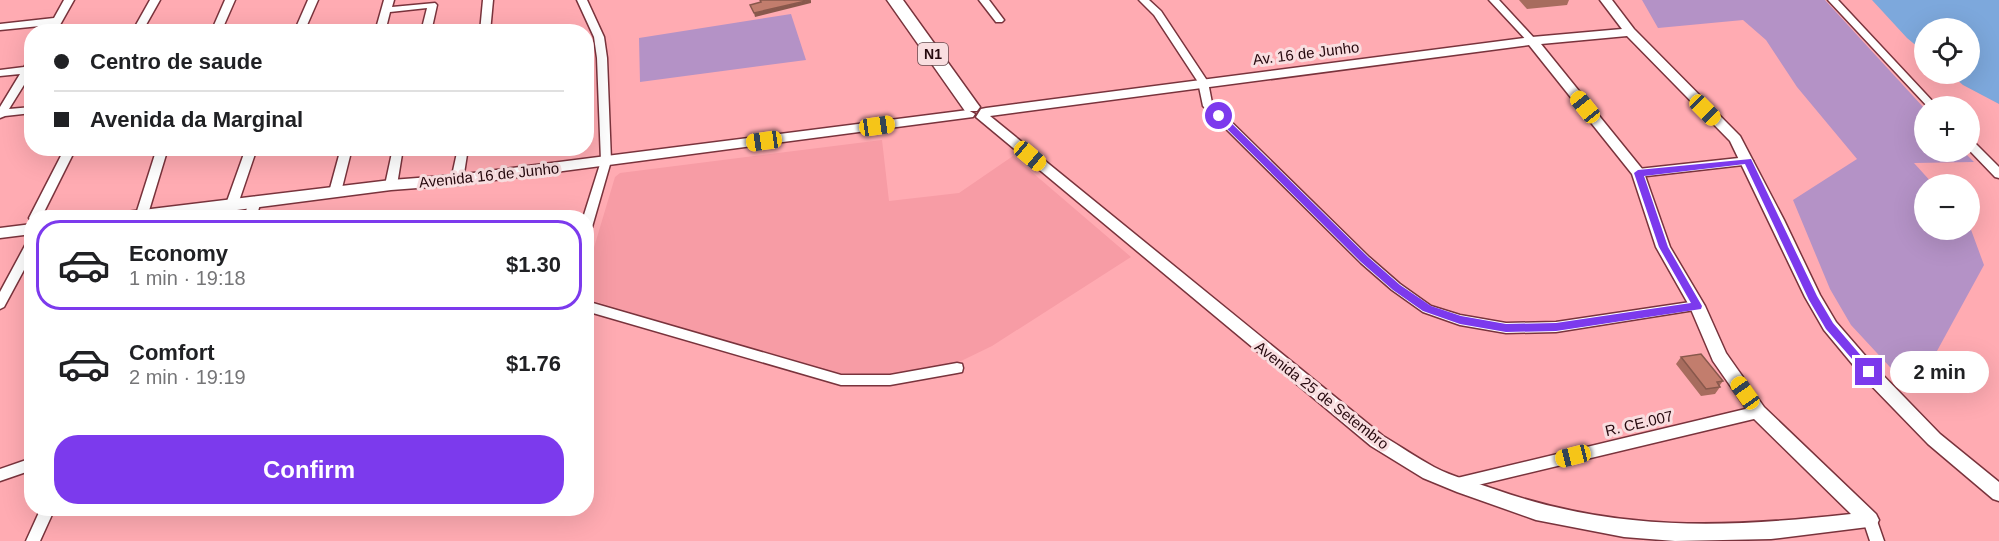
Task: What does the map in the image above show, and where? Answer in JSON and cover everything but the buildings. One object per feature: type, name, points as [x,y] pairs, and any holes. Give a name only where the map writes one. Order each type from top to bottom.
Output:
[{"type":"highway","name":"Avenida 25 de Setembro","points":[[895,0],[977,112]]},
{"type":"street","points":[[55,24],[69,0]]},
{"type":"street","points":[[141,24],[154,0]]},
{"type":"street","points":[[220,24],[230,0]]},
{"type":"street","points":[[302,24],[312,0]]},
{"type":"street","points":[[382,24],[389,0]]},
{"type":"street","points":[[486,24],[488,0]]},
{"type":"street","points":[[582,0],[593,24]]},
{"type":"street","points":[[984,0],[999,20]]},
{"type":"street","points":[[1144,0],[1158,13],[1203,82],[1207,104],[1365,260],[1396,287],[1427,309],[1460,320],[1506,328],[1556,327],[1697,306]]},
{"type":"street","points":[[1494,0],[1532,41],[1638,173],[1663,247],[1697,306],[1719,356],[1758,412],[1870,520],[1877,541]]},
{"type":"street","points":[[1606,0],[1630,32],[1735,139],[1748,161],[1813,297],[1830,326],[1869,372],[1934,439],[1999,494]]},
{"type":"street","points":[[1833,0],[1923,96]]},
{"type":"street","points":[[386,10],[432,5],[428,24]]},
{"type":"street","points":[[28,24],[57,21]]},
{"type":"street","points":[[0,27],[24,24]]},
{"type":"street","points":[[591,210],[606,161],[602,58],[599,37],[594,26]]},
{"type":"street","name":"Av. 16 de Junho","points":[[977,112],[1532,41],[1630,32]]},
{"type":"street","points":[[0,73],[24,68]]},
{"type":"street","points":[[2,109],[24,75]]},
{"type":"street","points":[[2,109],[24,110]]},
{"type":"street","name":"Avenida 16 de Junho","points":[[199,210],[391,185],[458,180],[977,112]]},
{"type":"street","name":"Avenida 25 de Setembro","points":[[977,112],[1377,441],[1429,473],[1536,512],[1624,529],[1678,533],[1771,531],[1870,520]]},
{"type":"street","points":[[1980,155],[1999,174]]},
{"type":"street","points":[[41,210],[67,156]]},
{"type":"street","points":[[143,210],[161,156]]},
{"type":"street","points":[[232,204],[249,156]]},
{"type":"street","points":[[334,192],[345,156]]},
{"type":"street","points":[[391,185],[397,156]]},
{"type":"street","points":[[458,180],[462,156]]},
{"type":"street","points":[[1638,173],[1748,161]]},
{"type":"street","points":[[252,210],[255,201]]},
{"type":"street","points":[[0,233],[24,230]]},
{"type":"street","points":[[0,304],[24,248]]},
{"type":"street","points":[[594,308],[841,380],[890,380],[957,368]]},
{"type":"street","name":"R. CE.007","points":[[1457,484],[1758,412]]},
{"type":"street","points":[[0,476],[24,467]]},
{"type":"street","points":[[33,541],[44,516]]},
{"type":"shaded area","points":[[1642,0],[1825,0],[1914,97],[1914,162],[1974,162],[1914,163],[1924,174],[1914,174],[1914,240],[1975,240],[1984,265],[1914,393],[1851,325],[1830,289],[1793,200],[1857,159],[1797,87],[1766,40],[1743,20],[1658,28]]},
{"type":"shaded area","points":[[791,14],[806,60],[640,82],[639,38]]},
{"type":"shaded area","points":[[882,140],[889,201],[959,193],[1013,156],[1131,257],[992,346],[959,362],[888,375],[839,373],[808,366],[594,301],[594,248],[615,177],[620,173]]},
{"type":"water","points":[[1872,0],[1999,0],[1999,104],[1962,84],[1980,84],[1980,18],[1914,18],[1914,44]]},
{"type":"route","points":[[1219,116],[1365,260],[1396,287],[1427,309],[1460,320],[1506,328],[1556,327],[1697,306],[1663,247],[1638,173],[1748,161],[1813,297],[1830,326],[1869,372]]}]
